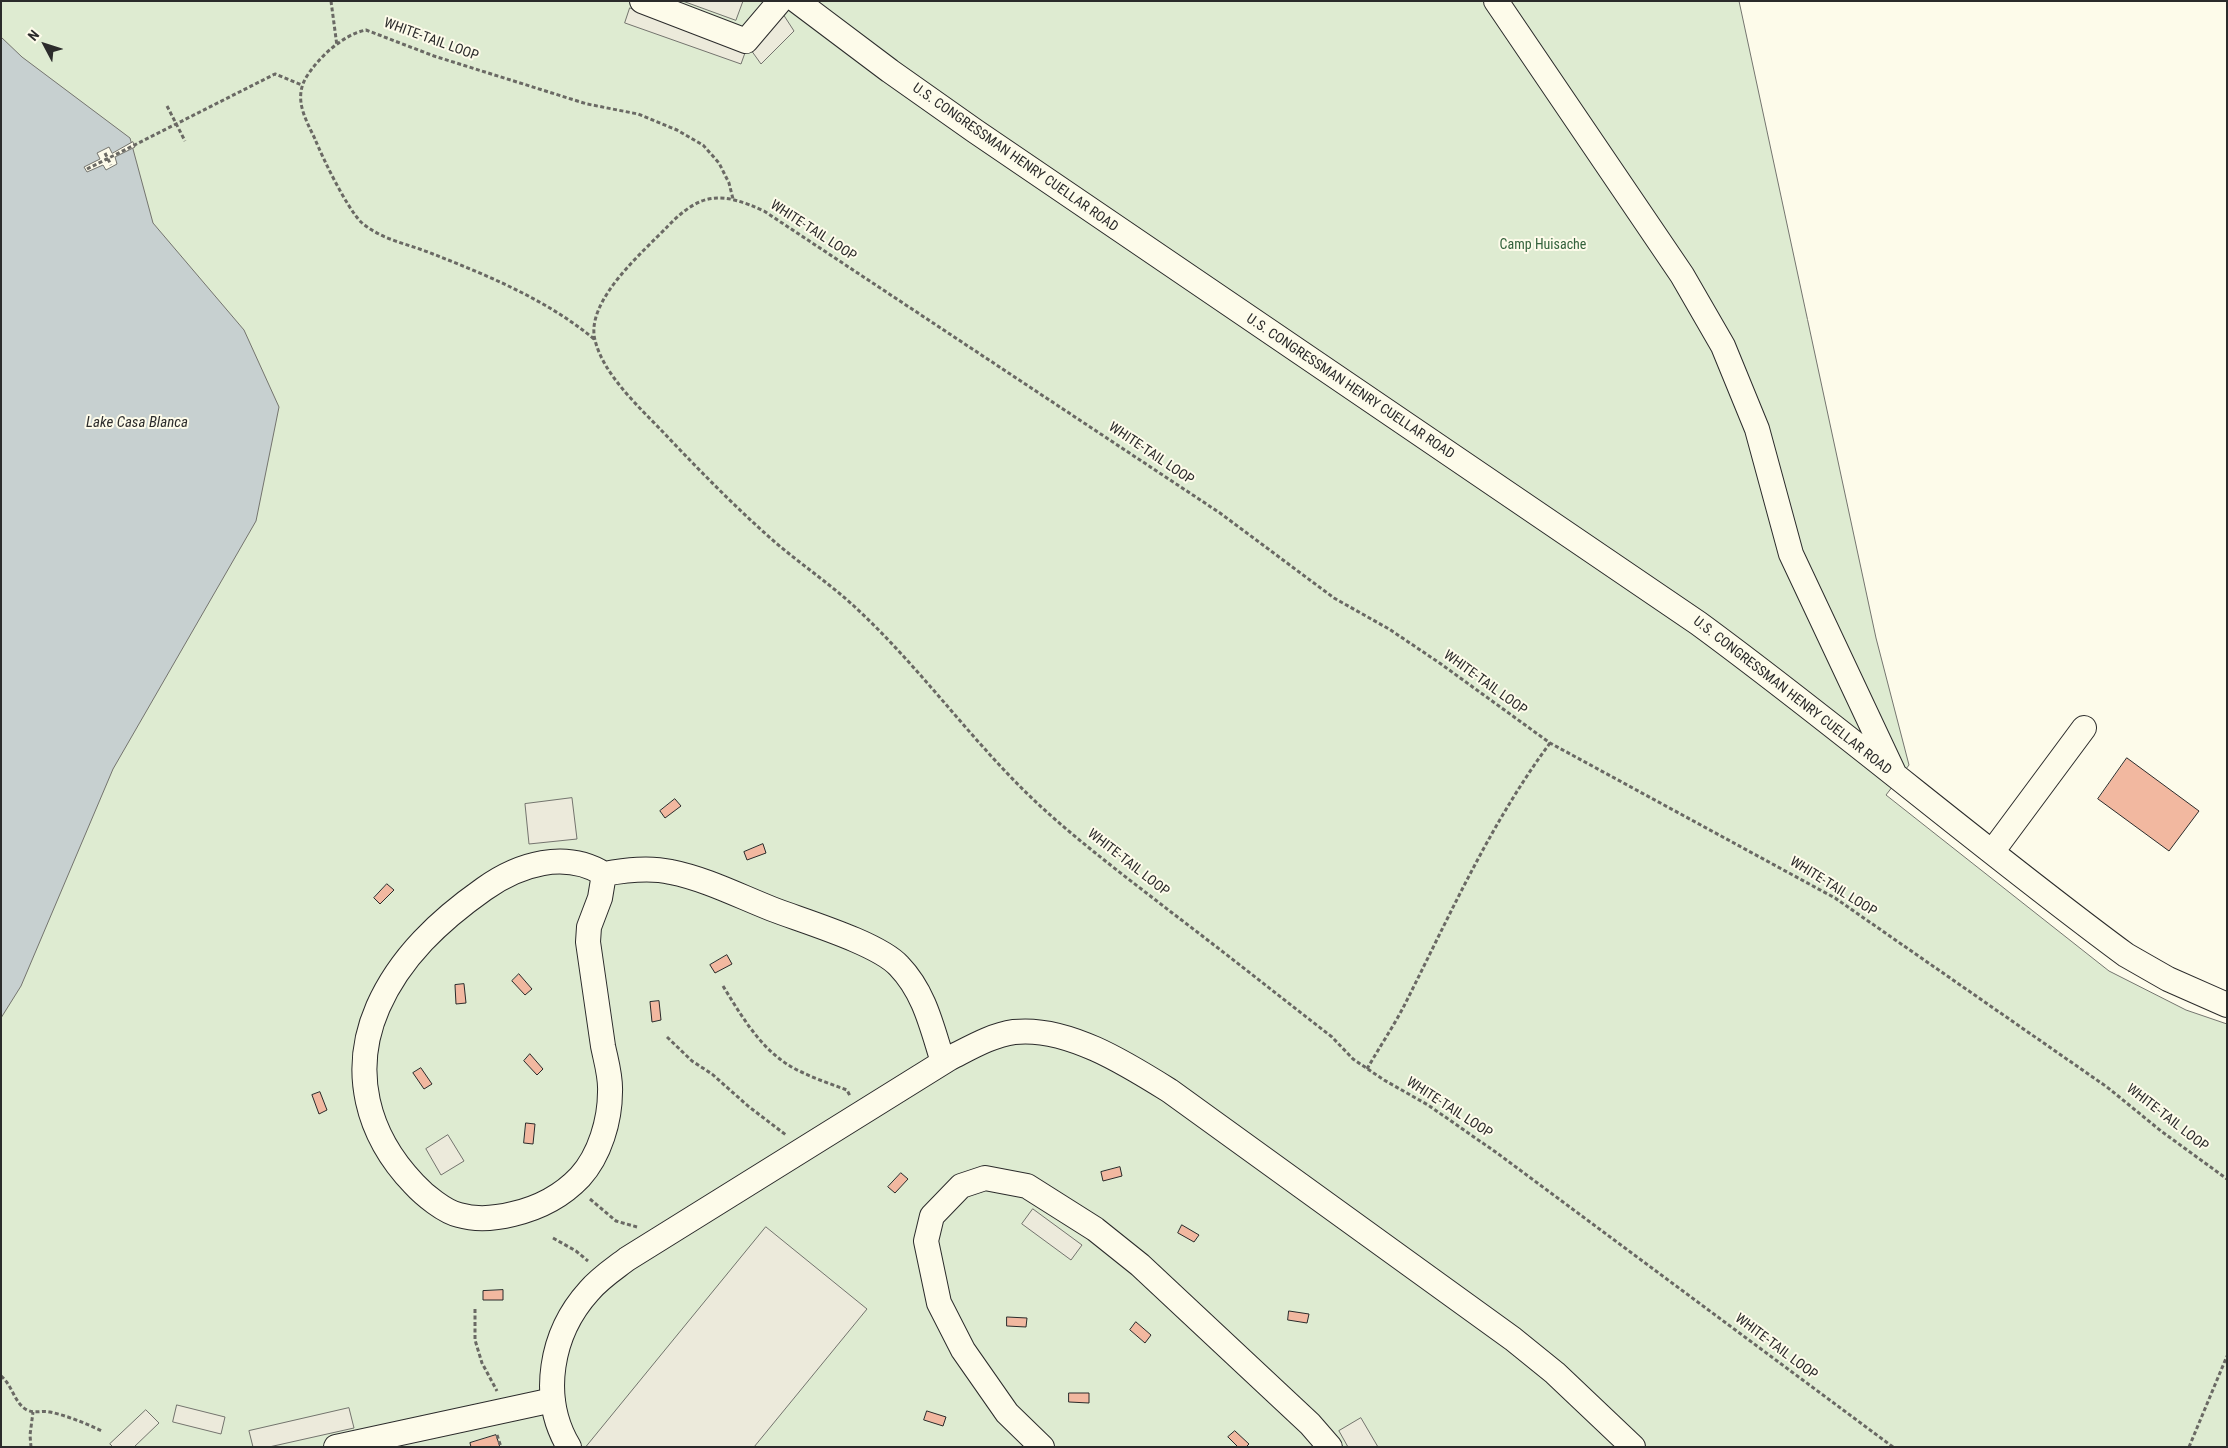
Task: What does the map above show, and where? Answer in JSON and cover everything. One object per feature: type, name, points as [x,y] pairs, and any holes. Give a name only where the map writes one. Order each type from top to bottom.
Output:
[{"type":"street","points":[[642,1],[746,41],[780,1]]},
{"type":"street","name":"U.S. CONGRESSMAN HENRY CUELLAR ROAD","points":[[797,1],[890,71],[983,137],[1698,623],[1759,667],[1897,779],[2138,963],[2174,983],[2227,1005]]},
{"type":"street","name":"U.S. CONGRESSMAN HENRY CUELLAR ROAD","points":[[1496,1],[1682,275],[1719,339],[1757,430],[1791,554],[1897,779]]},
{"type":"street","points":[[1992,852],[2084,728]]},
{"type":"street","points":[[604,874],[600,898],[589,927],[588,942],[611,1091],[606,1124],[597,1150],[582,1175],[560,1195],[529,1211],[496,1218],[458,1215],[424,1195],[399,1169],[381,1139],[372,1118],[365,1086],[365,1056],[378,1007],[400,968],[420,942],[442,921],[489,886],[542,862],[568,861],[592,867],[604,874],[633,869],[671,872],[843,936],[882,954],[898,965],[915,984],[943,1062]]},
{"type":"street","points":[[569,1447],[556,1418],[552,1400],[552,1375],[562,1336],[578,1305],[604,1276],[627,1259],[943,1062],[972,1046],[995,1038],[1013,1032],[1030,1032],[1071,1040],[1118,1059],[1192,1106],[1483,1316],[1555,1373],[1633,1447]]},
{"type":"street","points":[[1042,1447],[1007,1413],[963,1350],[939,1303],[930,1269],[926,1241],[932,1216],[961,1186],[985,1178],[1027,1186],[1095,1229],[1140,1265],[1310,1424],[1330,1447]]},
{"type":"street","points":[[336,1447],[552,1400]]},
{"type":"path","points":[[331,1],[336,46]]},
{"type":"path","name":"WHITE-TAIL LOOP","points":[[733,200],[729,183],[719,163],[703,145],[670,126],[638,114],[587,104],[434,56],[366,30],[359,31],[336,46],[311,70],[302,85],[300,102],[302,113],[318,147],[353,211],[367,227],[391,240],[433,254],[506,285],[574,323],[594,339],[608,369],[634,402],[704,476],[773,540],[856,608],[982,746],[1038,804],[1115,868],[1332,1037],[1367,1069],[1428,1105],[1496,1153],[1893,1447]]},
{"type":"path","points":[[87,169],[275,74],[302,85]]},
{"type":"path","points":[[167,106],[185,141]]},
{"type":"path","points":[[105,153],[111,165]]},
{"type":"path","name":"WHITE-TAIL LOOP","points":[[594,339],[595,315],[609,290],[680,214],[700,202],[719,196],[764,211],[1220,513],[1334,598],[1390,629],[1550,743],[1835,898],[2107,1087],[2161,1131],[2227,1179]]},
{"type":"path","points":[[1367,1069],[1403,1008],[1440,930],[1526,774],[1550,743]]},
{"type":"path","points":[[723,986],[748,1026],[766,1046],[789,1065],[847,1090],[855,1104]]},
{"type":"path","points":[[667,1037],[692,1061],[712,1074],[748,1106],[786,1135]]},
{"type":"path","points":[[588,1196],[616,1221],[642,1229]]},
{"type":"path","points":[[553,1238],[576,1251],[592,1265]]},
{"type":"path","points":[[475,1309],[475,1340],[482,1364],[500,1396]]},
{"type":"path","points":[[2189,1447],[2227,1356]]},
{"type":"path","points":[[1,1376],[11,1387],[18,1403],[33,1412],[48,1411],[80,1421],[102,1431]]},
{"type":"path","points":[[31,1447],[33,1412]]},
{"type":"green space","name":"Camp Huisache","points":[[1,1],[1739,1],[1876,638],[1909,765],[1886,795],[2109,971],[2186,1010],[2227,1024],[2227,1447],[1,1447]]},
{"type":"shaded area","points":[[683,1],[743,1],[736,20]]},
{"type":"shaded area","points":[[630,8],[746,50],[741,64],[625,23]]},
{"type":"shaded area","points":[[783,14],[794,31],[761,64],[751,50]]},
{"type":"shaded area","points":[[572,798],[577,839],[529,844],[525,804]]},
{"type":"shaded area","points":[[448,1135],[464,1161],[441,1175],[426,1149]]},
{"type":"shaded area","points":[[1033,1209],[1082,1245],[1071,1260],[1022,1224]]},
{"type":"shaded area","points":[[766,1227],[867,1309],[754,1447],[586,1447]]},
{"type":"shaded area","points":[[177,1405],[225,1417],[221,1434],[173,1422]]},
{"type":"shaded area","points":[[349,1408],[354,1428],[269,1447],[253,1447],[249,1431]]},
{"type":"shaded area","points":[[146,1410],[159,1423],[134,1447],[113,1447],[110,1444]]},
{"type":"shaded area","points":[[1361,1418],[1378,1447],[1348,1447],[1339,1431]]},
{"type":"water","name":"Lake Casa Blanca","points":[[1,37],[22,57],[130,138],[153,223],[244,330],[279,407],[256,521],[113,769],[21,986],[1,1018]]},
{"type":"pier","points":[[133,142],[135,147],[115,157],[117,164],[106,170],[103,165],[87,172],[84,167],[100,159],[97,153],[109,147],[112,153]]},
{"type":"building","points":[[2127,758],[2199,811],[2169,851],[2098,799]]},
{"type":"building","points":[[675,799],[681,806],[665,818],[660,811]]},
{"type":"building","points":[[763,844],[766,853],[747,860],[744,852]]},
{"type":"building","points":[[387,884],[394,890],[380,904],[374,898]]},
{"type":"building","points":[[727,955],[732,964],[715,973],[710,965]]},
{"type":"building","points":[[519,974],[532,989],[525,995],[512,981]]},
{"type":"building","points":[[464,984],[466,1003],[456,1004],[455,985]]},
{"type":"building","points":[[659,1001],[661,1020],[652,1022],[650,1002]]},
{"type":"building","points":[[530,1054],[543,1069],[537,1075],[524,1061]]},
{"type":"building","points":[[421,1068],[432,1084],[424,1089],[413,1073]]},
{"type":"building","points":[[320,1092],[327,1110],[319,1114],[312,1095]]},
{"type":"building","points":[[526,1123],[535,1124],[533,1144],[524,1143]]},
{"type":"building","points":[[1120,1167],[1122,1176],[1103,1181],[1101,1172]]},
{"type":"building","points":[[901,1173],[908,1179],[895,1193],[888,1187]]},
{"type":"building","points":[[1182,1225],[1199,1235],[1194,1242],[1178,1233]]},
{"type":"building","points":[[503,1290],[503,1300],[483,1300],[483,1291]]},
{"type":"building","points":[[1289,1311],[1309,1314],[1307,1323],[1288,1320]]},
{"type":"building","points":[[1007,1317],[1027,1318],[1026,1327],[1007,1326]]},
{"type":"building","points":[[1136,1322],[1151,1335],[1145,1343],[1130,1330]]},
{"type":"building","points":[[1069,1393],[1089,1393],[1089,1403],[1069,1402]]},
{"type":"building","points":[[927,1411],[946,1417],[943,1426],[924,1420]]},
{"type":"building","points":[[1235,1431],[1249,1444],[1246,1447],[1238,1447],[1228,1437]]},
{"type":"building","points":[[496,1435],[500,1447],[471,1447],[470,1443]]}]
